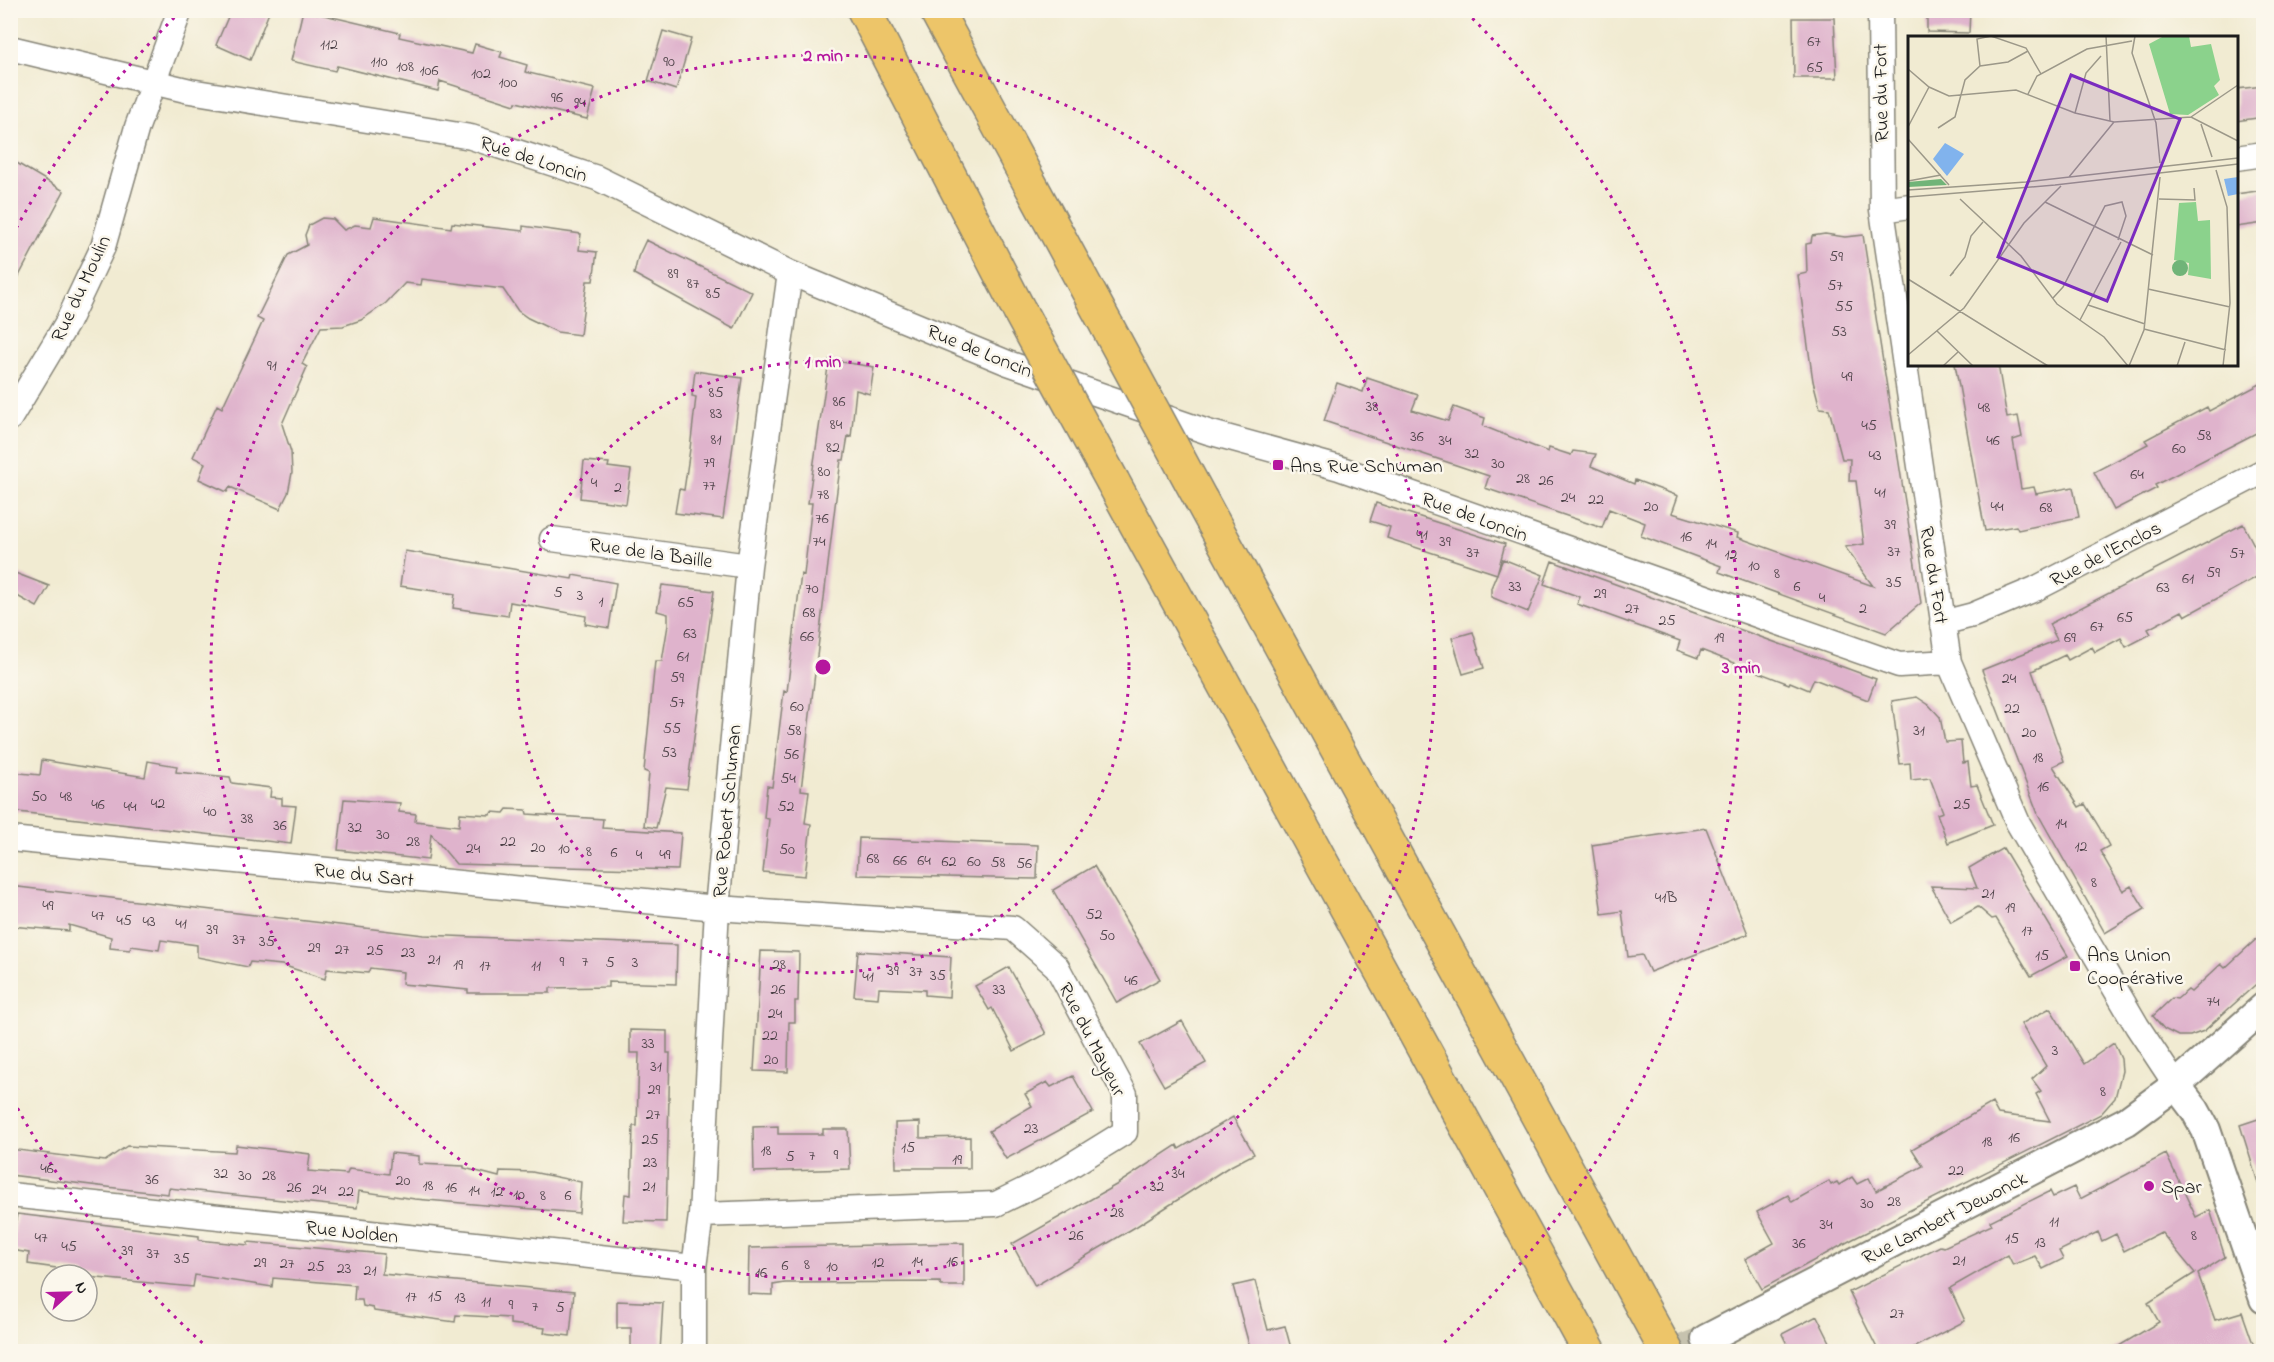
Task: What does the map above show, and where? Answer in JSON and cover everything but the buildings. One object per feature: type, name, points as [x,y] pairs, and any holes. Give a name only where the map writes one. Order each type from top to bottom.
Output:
[{"type":"highway","points":[[864,10],[1019,310],[1590,1352]]},
{"type":"highway","points":[[936,10],[1667,1352]]},
{"type":"street","name":"Rue du Moulin","points":[[10,418],[67,323],[103,247],[137,127],[180,10]]},
{"type":"street","name":"Rue du Fort","points":[[1880,10],[1882,210],[1949,662],[2018,823],[2176,1085]]},
{"type":"street","name":"Rue de Loncin","points":[[10,48],[153,83],[471,137],[597,178],[790,273],[1008,363],[1208,432],[1340,468],[1899,665],[1949,662]]},
{"type":"street","points":[[2238,158],[2264,154]]},
{"type":"street","points":[[1882,210],[1908,206]]},
{"type":"street","name":"Rue Robert Schuman","points":[[694,1352],[694,1267],[701,1215],[717,908],[749,566],[790,273]]},
{"type":"street","name":"Rue de l'Enclos","points":[[1942,622],[1973,615],[2035,590],[2264,471]]},
{"type":"street","name":"Rue de la Baille","points":[[552,539],[749,566]]},
{"type":"street","name":"Rue du Sart","points":[[10,839],[717,908]]},
{"type":"street","name":"Rue du Mayeur","points":[[701,1215],[996,1204],[1057,1174],[1125,1132],[1125,1094],[1057,967],[1013,928],[717,908]]},
{"type":"street","name":"Rue Lambert Dewonck","points":[[1706,1340],[2127,1122],[2176,1085],[2264,1007]]},
{"type":"street","points":[[2176,1085],[2195,1110],[2206,1130],[2264,1299]]},
{"type":"street","name":"Rue Nolden","points":[[10,1195],[694,1267]]},
{"type":"tunnel","points":[[1674,1352],[1706,1339]]},
{"type":"place","name":"Ans Rue Schuman","points":[[1278,465]]},
{"type":"place","name":"Ans Union Coopérative","points":[[2075,966]]},
{"type":"place","name":"Spar","points":[[2149,1186]]}]
